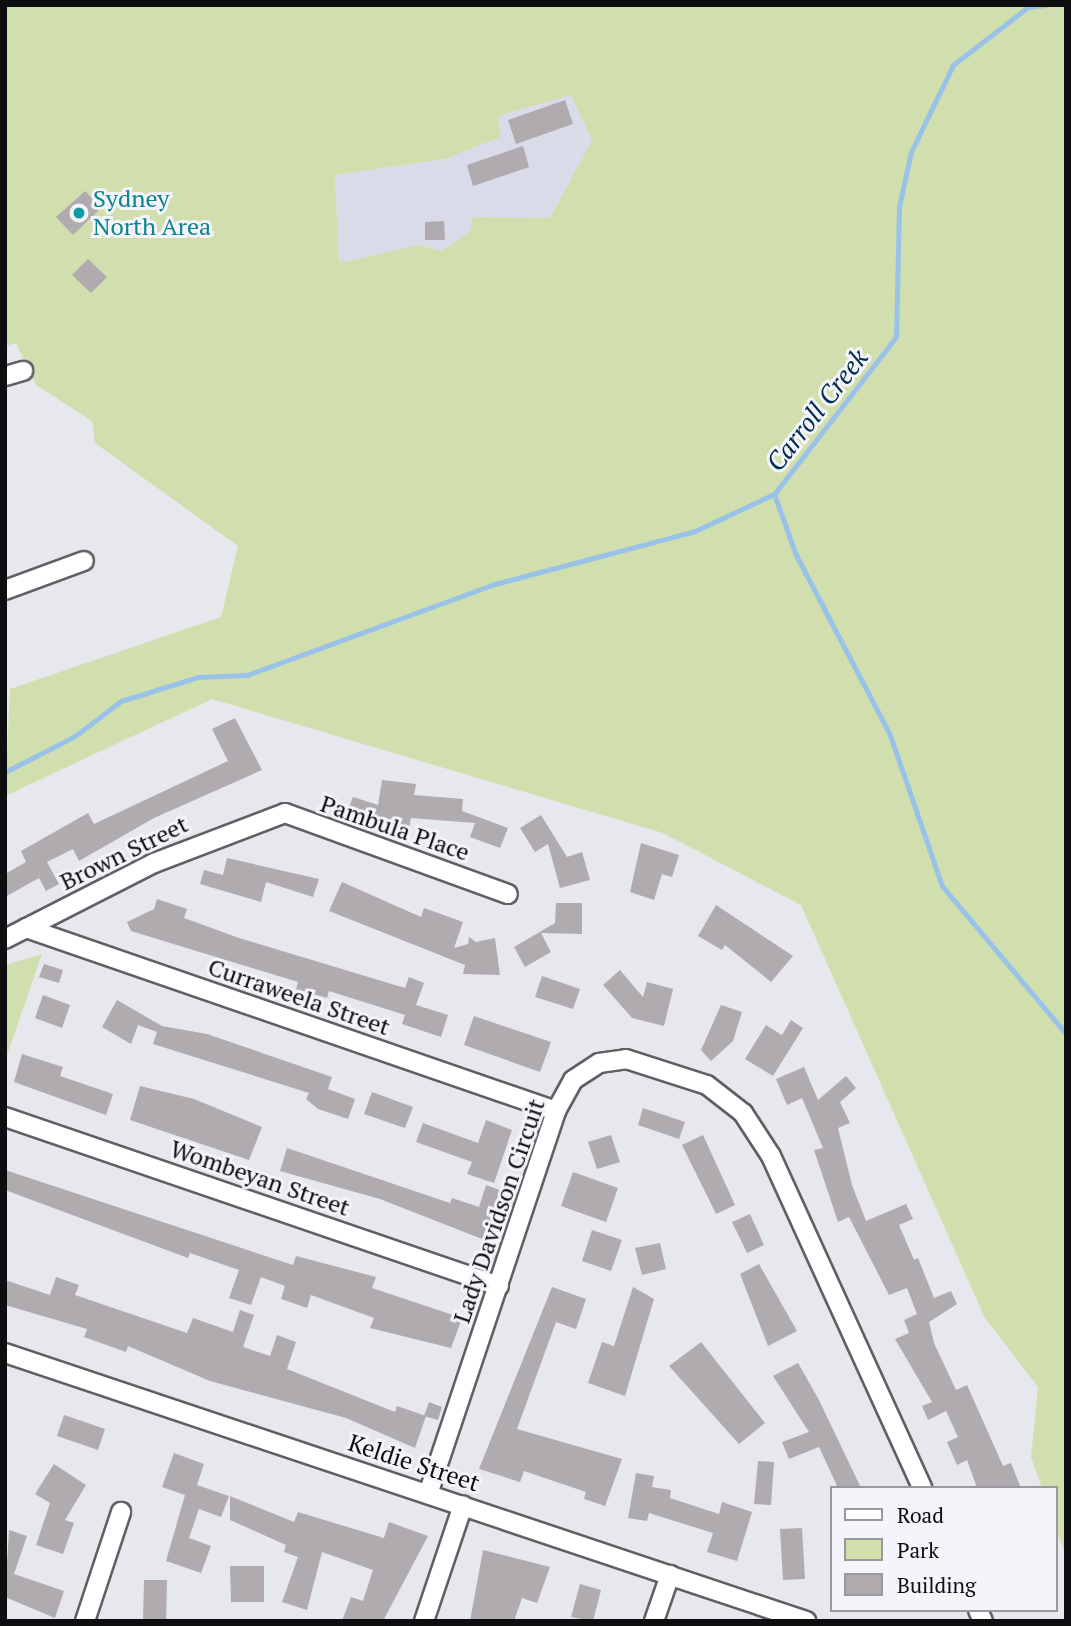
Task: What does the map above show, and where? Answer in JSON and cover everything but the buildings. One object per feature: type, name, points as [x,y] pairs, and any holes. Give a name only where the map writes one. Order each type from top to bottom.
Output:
[{"type":"street","points":[[5,590],[84,561]]},
{"type":"street","name":"Pambula Place","points":[[265,816],[285,813],[508,894]]},
{"type":"street","name":"Brown Street","points":[[5,939],[265,816]]},
{"type":"street","name":"Curraweela Street","points":[[26,929],[556,1111]]},
{"type":"street","name":"Lady Davidson Circuit","points":[[428,1494],[556,1111],[573,1080],[599,1063],[626,1059],[707,1086],[743,1113],[771,1156],[921,1486]]},
{"type":"street","name":"Wombeyan Street","points":[[5,1117],[499,1286]]},
{"type":"street","name":"Keldie Street","points":[[5,1353],[806,1621]]},
{"type":"street","points":[[424,1621],[463,1506]]},
{"type":"street","points":[[85,1621],[121,1512]]},
{"type":"street","points":[[654,1621],[670,1575]]},
{"type":"shaded area","points":[[571,94],[592,140],[550,218],[470,232],[442,251],[419,245],[339,263],[335,175],[446,159],[497,116]]},
{"type":"green space","points":[[5,5],[1066,5],[1066,1556],[1057,1531],[1057,1486],[1041,1486],[1031,1457],[1038,1387],[985,1318],[801,905],[663,833],[212,699],[5,796],[10,689],[221,617],[238,546],[95,443],[92,421],[36,385],[16,343],[5,346]],"holes":[[[571,95],[592,140],[550,218],[473,217],[470,232],[442,251],[419,245],[339,263],[335,175],[445,159],[500,137],[498,116]]]},
{"type":"green space","points":[[42,954],[5,1061],[5,965]]},
{"type":"waterway","name":"Carroll Creek","points":[[1045,5],[1028,7],[953,65],[911,152],[899,207],[896,337],[774,494],[796,555],[890,735],[942,886],[1066,1034]]},
{"type":"waterway","points":[[5,772],[75,736],[121,701],[198,677],[247,675],[491,585],[695,531],[774,494]]},
{"type":"place","name":"Sydney North Area","points":[[79,213]]}]
